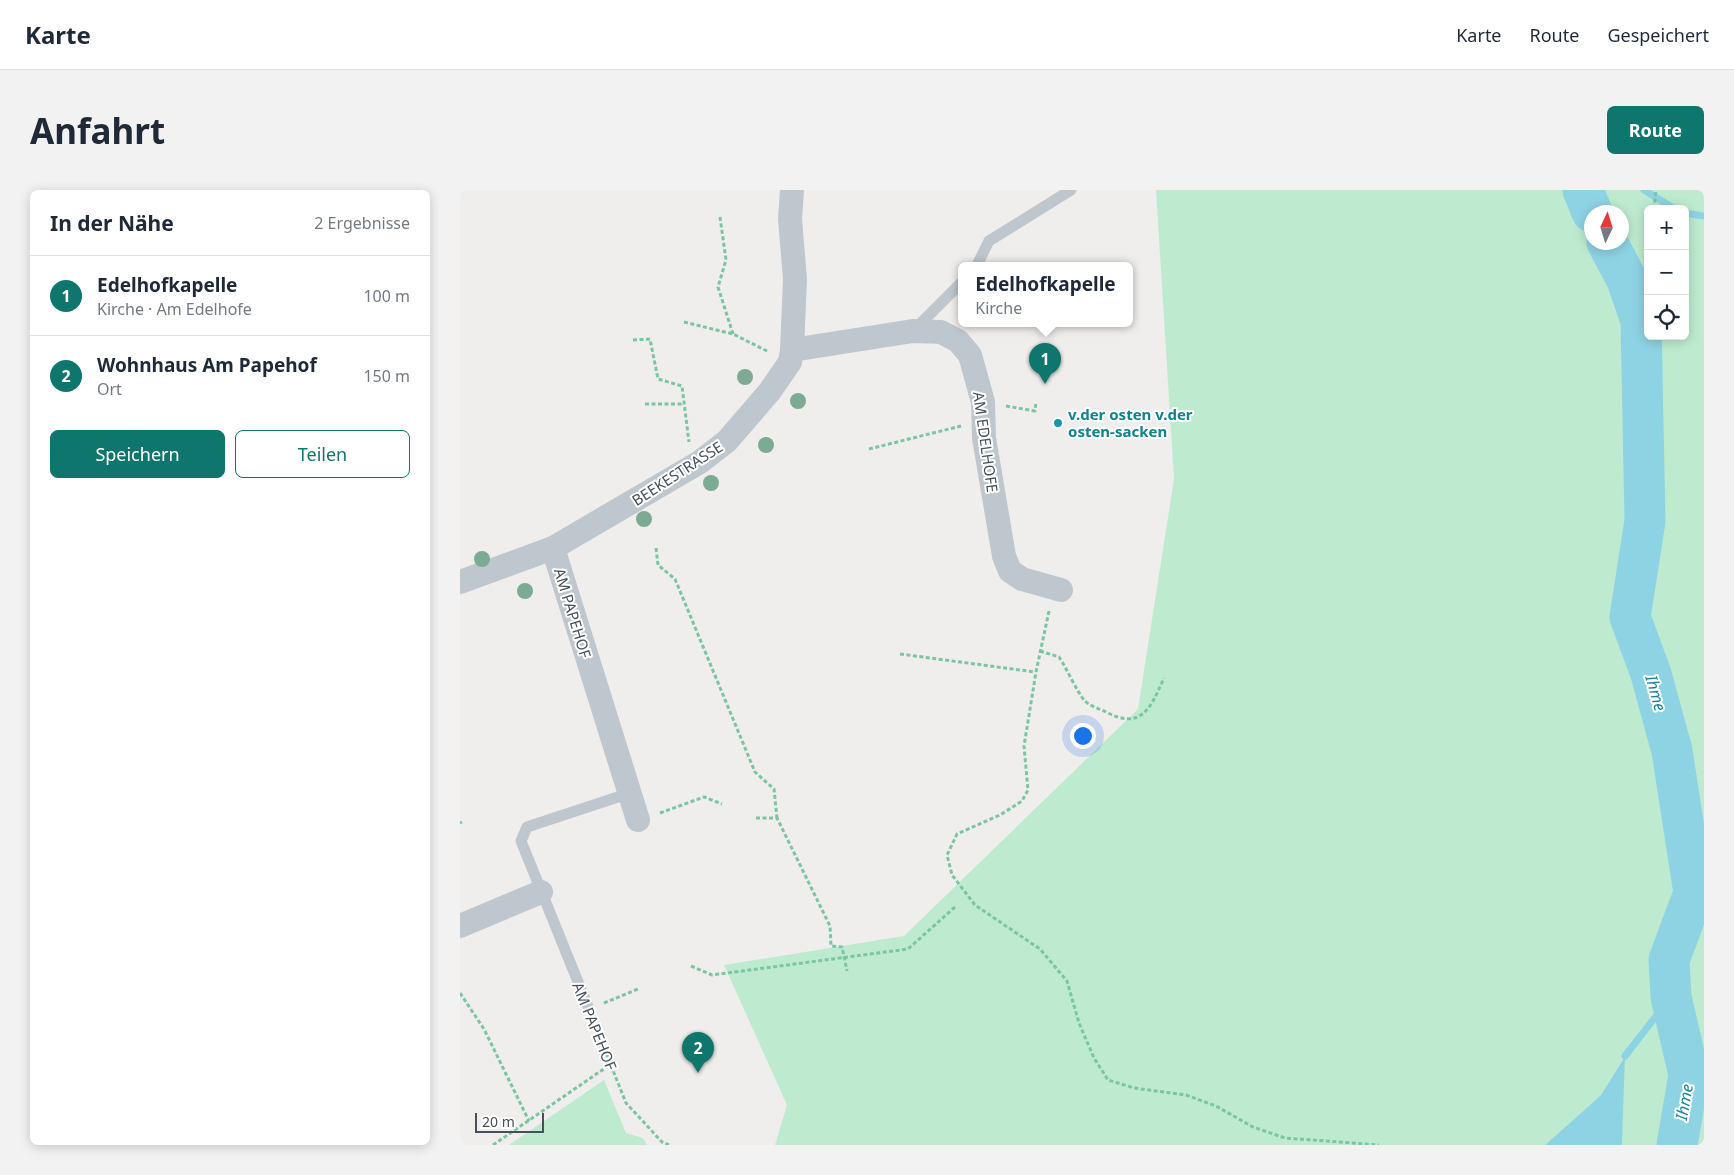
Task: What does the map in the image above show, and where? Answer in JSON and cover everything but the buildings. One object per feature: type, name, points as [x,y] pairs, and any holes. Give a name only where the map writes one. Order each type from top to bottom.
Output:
[{"type":"street","points":[[791,356],[795,279],[790,220],[792,190]]},
{"type":"street","name":"AM EDELHOFE","points":[[791,356],[913,331],[941,332],[958,341],[970,355],[983,411],[984,438],[1004,556],[1010,571],[1022,579],[1057,589]]},
{"type":"street","name":"BEEKESTRASSE","points":[[460,582],[553,548],[700,462],[727,441],[770,391],[791,356]]},
{"type":"street","name":"AM PAPEHOF","points":[[553,548],[638,820]]},
{"type":"street","points":[[460,926],[541,892]]},
{"type":"lane","points":[[978,262],[989,241],[1071,190]]},
{"type":"lane","points":[[913,331],[958,285]]},
{"type":"lane","name":"AM PAPEHOF","points":[[589,1009],[521,840],[527,827],[630,793]]},
{"type":"path","points":[[1654,205],[1656,190]]},
{"type":"path","points":[[720,217],[726,260],[718,287],[733,334]]},
{"type":"path","points":[[684,322],[733,334],[791,356]]},
{"type":"path","points":[[632,340],[650,339],[658,379],[682,386],[689,444]]},
{"type":"path","points":[[868,449],[983,411],[1035,411],[1036,402]]},
{"type":"path","points":[[645,404],[684,404]]},
{"type":"path","points":[[656,548],[658,565],[675,579],[755,772],[774,789],[777,818],[830,926],[831,946],[842,947],[847,971]]},
{"type":"path","points":[[1057,589],[1040,651],[1024,746],[1028,790],[1022,801],[1000,816],[957,834],[947,855],[952,875],[975,905],[1040,950],[1067,981],[1078,1023],[1094,1058],[1108,1080],[1134,1088],[1186,1095],[1216,1106],[1253,1127],[1285,1138],[1379,1145]]},
{"type":"path","points":[[1040,651],[1059,657],[1085,701],[1115,716],[1130,720],[1145,714],[1153,703],[1164,678]]},
{"type":"path","points":[[900,654],[1036,672]]},
{"type":"path","points":[[638,820],[704,797],[722,804]]},
{"type":"path","points":[[756,818],[777,818]]},
{"type":"path","points":[[691,966],[712,975],[908,949],[955,907]]},
{"type":"path","points":[[589,1009],[638,989]]},
{"type":"path","points":[[460,993],[484,1029],[529,1121]]},
{"type":"path","name":"AM PAPEHOF","points":[[589,1009],[626,1102],[662,1142],[669,1145]]},
{"type":"path","points":[[493,1145],[611,1064]]},
{"type":"green space","points":[[1156,190],[1704,190],[1704,1145],[1622,1145],[1624,1057],[1601,1095],[1545,1145],[775,1145],[787,1105],[724,965],[904,936],[1138,709],[1174,479]]},
{"type":"green space","points":[[604,1080],[626,1133],[643,1138],[647,1145],[509,1145]]},
{"type":"water","points":[[1625,1056],[1622,1145],[1545,1145],[1601,1095]]},
{"type":"waterway","name":"Ihme","points":[[1583,190],[1589,205]]},
{"type":"waterway","points":[[1644,190],[1668,205]]},
{"type":"waterway","points":[[1689,214],[1704,216]]},
{"type":"waterway","name":"Ihme","points":[[1611,250],[1627,280],[1641,321],[1645,521],[1630,617],[1651,674],[1672,751],[1694,893],[1669,960],[1671,997],[1689,1075],[1677,1145]]},
{"type":"waterway","points":[[1625,1056],[1671,997]]},
{"type":"place","name":"Edelhofkapelle","points":[[1045,384]]},
{"type":"place","name":"v.der osten v.der osten-sacken","points":[[1058,423]]},
{"type":"place","name":"Wohnhaus Am Papehof","points":[[698,1073]]}]
